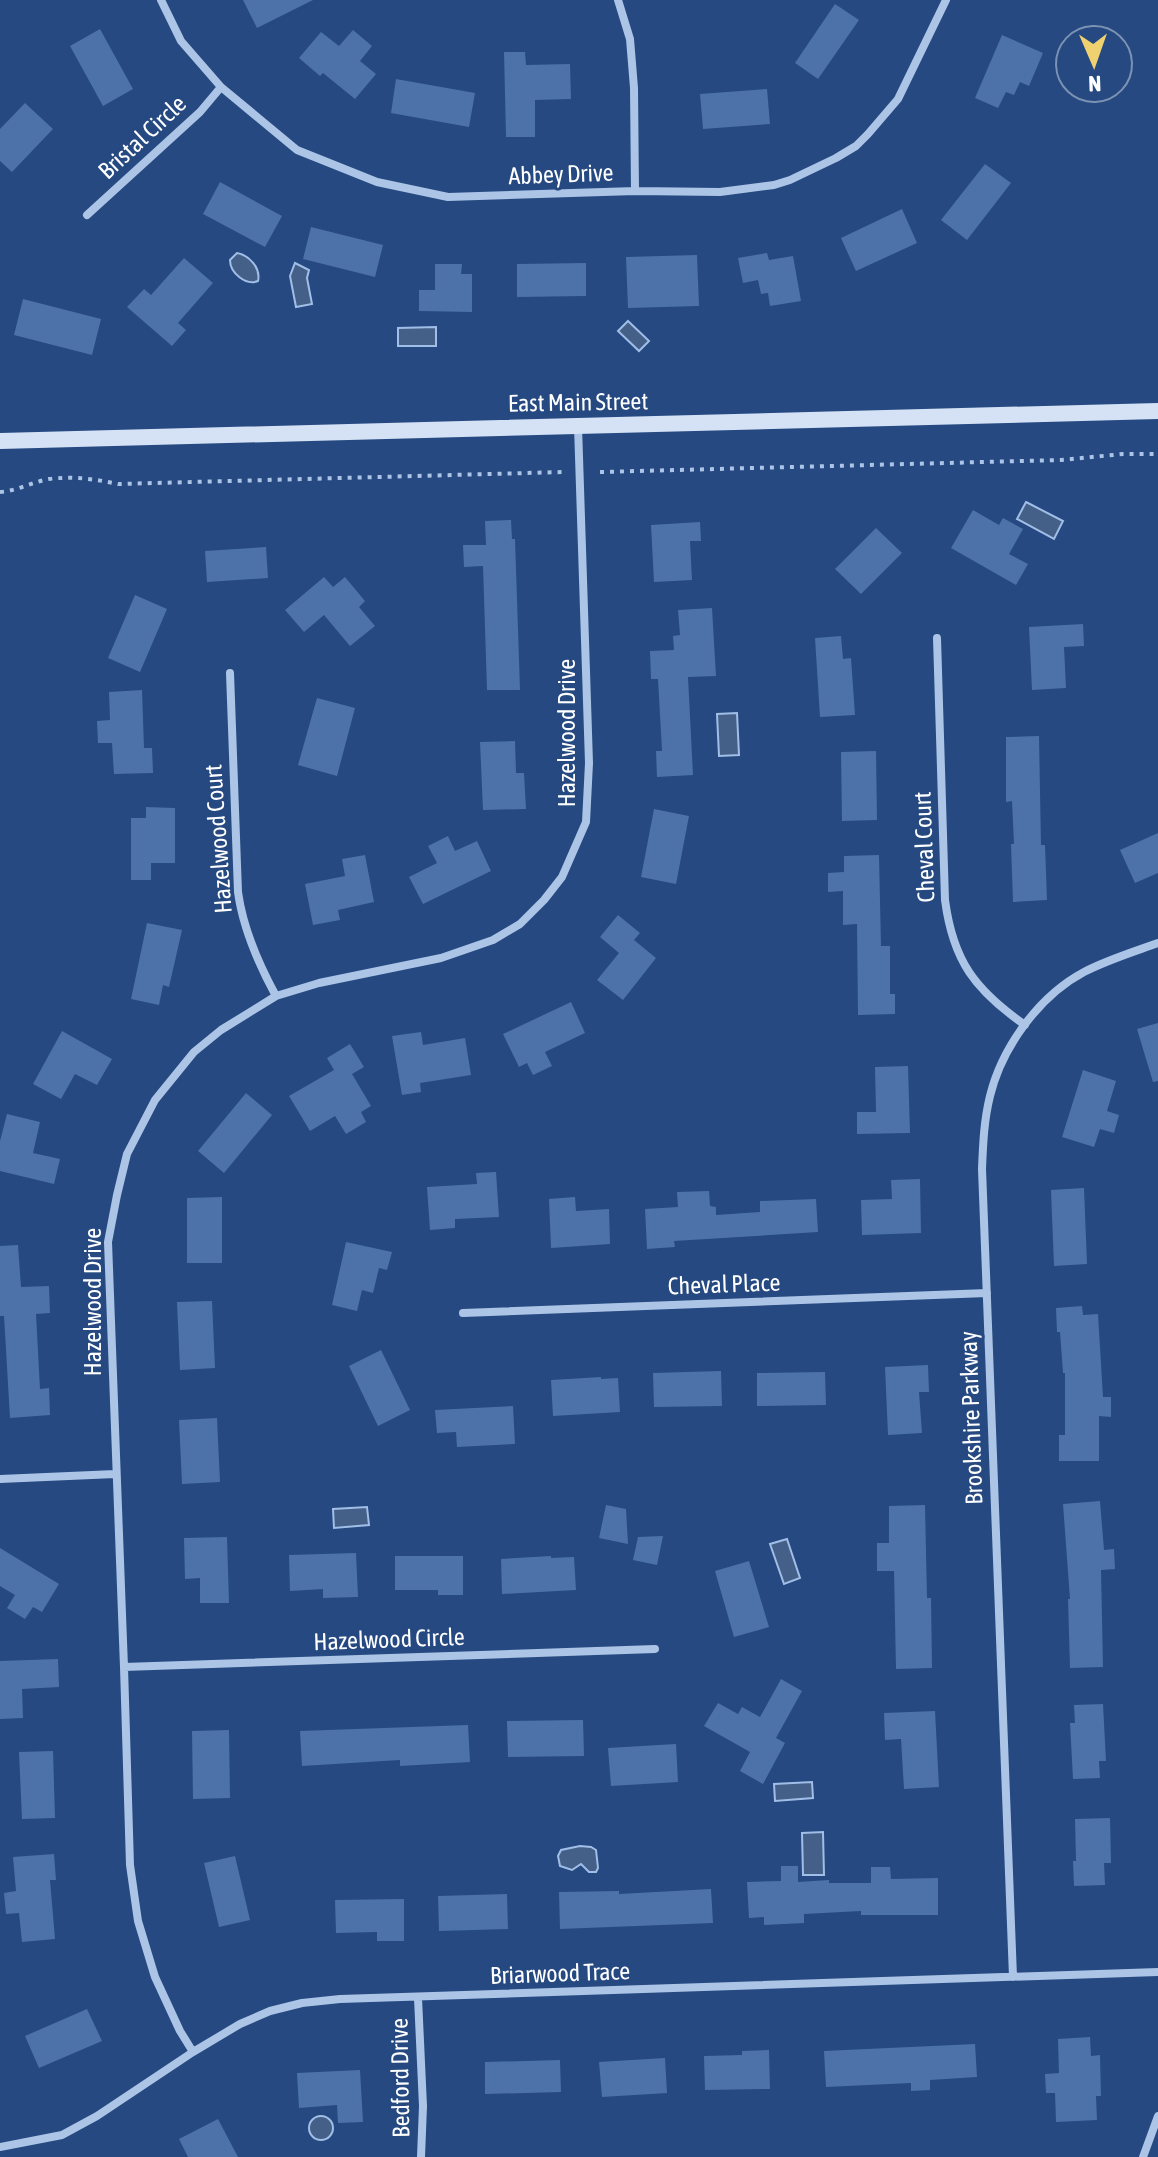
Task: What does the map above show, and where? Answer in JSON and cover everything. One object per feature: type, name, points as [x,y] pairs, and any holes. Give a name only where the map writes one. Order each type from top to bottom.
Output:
[{"type":"main road","name":"East Main Street","points":[[0,441],[1158,411]]},
{"type":"street","name":"Abbey Drive","points":[[161,0],[181,41],[221,87],[297,150],[377,182],[448,197],[635,191],[720,192],[790,180],[836,158],[868,134],[898,99],[946,0]]},
{"type":"street","points":[[618,0],[630,39],[635,191]]},
{"type":"street","name":"Bristal Circle","points":[[87,215],[200,112],[221,87]]},
{"type":"street","name":"Hazelwood Drive","points":[[193,2052],[155,1977],[138,1921],[130,1865],[108,1242],[117,1195],[127,1154],[155,1100],[194,1052],[221,1030],[276,996],[319,983],[441,958],[493,940],[520,924],[562,877],[586,822],[589,763],[578,426]]},
{"type":"street","name":"Cheval Court","points":[[937,638],[945,900],[949,927],[970,976],[991,999],[1025,1025]]},
{"type":"street","name":"Hazelwood Court","points":[[230,673],[241,916],[262,970],[276,996]]},
{"type":"street","name":"Brookshire Parkway","points":[[1013,1977],[983,1132],[990,1094],[1009,1049],[1025,1025],[1058,991],[1082,973],[1158,943]]},
{"type":"street","name":"Cheval Place","points":[[463,1313],[987,1293]]},
{"type":"street","points":[[0,1479],[115,1474]]},
{"type":"street","name":"Hazelwood Circle","points":[[124,1667],[655,1649]]},
{"type":"street","name":"Briarwood Trace","points":[[0,2147],[62,2135],[97,2116],[193,2052],[250,2020],[302,2003],[340,1999],[1158,1972]]},
{"type":"street","name":"Bedford Drive","points":[[418,1998],[423,2106],[421,2157]]},
{"type":"street","points":[[1143,2157],[1158,2116]]},
{"type":"path","points":[[600,472],[1061,460],[1158,454]]},
{"type":"path","points":[[0,492],[47,479],[85,477],[118,484],[564,472]]},
{"type":"water","points":[[237,253],[253,263],[258,271],[258,281],[249,282],[236,274],[230,260]]},
{"type":"water","points":[[295,263],[309,270],[307,278],[312,304],[296,307],[290,276]]},
{"type":"water","points":[[628,321],[649,341],[639,351],[618,331]]},
{"type":"water","points":[[436,327],[436,346],[398,346],[398,328]]},
{"type":"water","points":[[1026,502],[1063,521],[1054,539],[1017,519]]},
{"type":"water","points":[[737,713],[739,755],[719,756],[717,714]]},
{"type":"water","points":[[367,1507],[369,1525],[334,1528],[333,1509]]},
{"type":"water","points":[[787,1539],[800,1578],[784,1584],[770,1544]]},
{"type":"water","points":[[812,1782],[813,1798],[775,1801],[774,1784]]},
{"type":"water","points":[[823,1832],[824,1875],[803,1875],[802,1833]]},
{"type":"water","points":[[580,1846],[596,1850],[596,1872],[589,1872],[581,1864],[572,1870],[560,1866],[558,1856],[561,1850]]},
{"type":"water","points":[[321,2116],[330,2119],[333,2128],[330,2137],[321,2140],[312,2137],[309,2128],[312,2119]]},
{"type":"building","points":[[243,0],[313,0],[257,28]]},
{"type":"building","points":[[835,4],[859,20],[818,79],[795,63]]},
{"type":"building","points":[[100,29],[133,89],[103,106],[70,46]]},
{"type":"building","points":[[353,30],[372,46],[360,61],[376,74],[355,99],[299,58],[321,32],[339,46]]},
{"type":"building","points":[[1002,35],[1043,53],[1029,86],[1020,82],[1014,95],[1006,92],[998,108],[975,98]]},
{"type":"building","points":[[504,52],[525,52],[526,65],[570,64],[571,99],[535,100],[535,137],[506,137]]},
{"type":"building","points":[[396,79],[475,93],[469,127],[391,113]]},
{"type":"building","points":[[767,89],[770,124],[703,129],[700,94]]},
{"type":"building","points":[[25,103],[53,129],[12,172],[0,161],[0,129]]},
{"type":"building","points":[[985,164],[1011,183],[967,240],[941,220]]},
{"type":"building","points":[[220,182],[282,216],[265,247],[203,214]]},
{"type":"building","points":[[902,209],[917,243],[856,271],[841,238]]},
{"type":"building","points":[[311,227],[383,245],[375,277],[303,259]]},
{"type":"building","points":[[767,253],[769,260],[793,256],[801,301],[770,306],[768,293],[761,294],[758,280],[743,283],[738,258]]},
{"type":"building","points":[[697,255],[699,306],[628,308],[626,257]]},
{"type":"building","points":[[184,258],[213,283],[178,323],[186,330],[172,346],[127,307],[144,289],[151,295]]},
{"type":"building","points":[[586,263],[586,296],[517,297],[517,264]]},
{"type":"building","points":[[435,264],[462,264],[461,274],[472,274],[472,312],[419,311],[419,290],[435,290]]},
{"type":"building","points":[[23,299],[101,319],[92,355],[14,335]]},
{"type":"building","points":[[973,510],[999,525],[1003,518],[1023,529],[1009,554],[1028,564],[1016,585],[951,548]]},
{"type":"building","points":[[511,520],[512,539],[515,539],[520,690],[487,690],[483,566],[464,567],[463,545],[486,545],[485,521]]},
{"type":"building","points":[[700,522],[701,541],[690,541],[692,580],[654,582],[651,525]]},
{"type":"building","points":[[876,528],[902,553],[861,594],[835,569]]},
{"type":"building","points":[[266,547],[268,578],[207,582],[205,551]]},
{"type":"building","points":[[324,577],[333,587],[345,577],[365,601],[359,607],[375,626],[350,646],[324,615],[304,632],[285,610]]},
{"type":"building","points":[[135,595],[167,609],[140,672],[108,658]]},
{"type":"building","points":[[712,608],[716,676],[688,677],[693,775],[657,777],[656,751],[662,751],[658,679],[651,679],[650,651],[674,650],[673,636],[680,635],[678,610]]},
{"type":"building","points":[[1083,624],[1084,646],[1064,647],[1066,688],[1032,690],[1029,627]]},
{"type":"building","points":[[841,636],[843,659],[851,658],[855,715],[820,717],[815,638]]},
{"type":"building","points":[[142,690],[144,748],[152,748],[153,773],[114,774],[112,743],[98,743],[97,721],[110,720],[109,692]]},
{"type":"building","points":[[317,698],[355,708],[337,776],[298,765]]},
{"type":"building","points":[[1039,736],[1041,845],[1045,845],[1047,900],[1013,902],[1011,844],[1014,844],[1012,801],[1006,802],[1006,737]]},
{"type":"building","points":[[515,741],[516,773],[524,773],[526,809],[483,810],[480,742]]},
{"type":"building","points":[[876,751],[877,820],[842,821],[841,752]]},
{"type":"building","points":[[146,807],[175,808],[175,863],[151,863],[151,880],[131,880],[131,818],[146,818]]},
{"type":"building","points":[[654,809],[689,816],[676,884],[641,877]]},
{"type":"building","points":[[1158,833],[1158,873],[1135,883],[1120,850]]},
{"type":"building","points":[[448,836],[455,851],[477,841],[491,871],[423,904],[409,877],[437,863],[428,846]]},
{"type":"building","points":[[365,855],[374,902],[338,910],[340,920],[313,925],[305,884],[345,876],[342,859]]},
{"type":"building","points":[[879,855],[881,946],[890,946],[890,994],[895,994],[895,1014],[858,1015],[857,924],[843,925],[843,891],[828,892],[828,873],[844,872],[844,856]]},
{"type":"building","points":[[618,915],[640,933],[634,940],[656,958],[623,1000],[597,980],[619,953],[600,937]]},
{"type":"building","points":[[147,923],[182,930],[169,987],[163,985],[159,1005],[131,999]]},
{"type":"building","points":[[571,1002],[585,1033],[545,1052],[552,1066],[533,1075],[527,1063],[519,1067],[503,1034]]},
{"type":"building","points":[[1158,1023],[1158,1081],[1153,1082],[1137,1029]]},
{"type":"building","points":[[62,1031],[112,1059],[97,1085],[75,1074],[61,1099],[33,1084]]},
{"type":"building","points":[[421,1032],[423,1045],[465,1038],[471,1075],[420,1083],[421,1092],[402,1095],[392,1036]]},
{"type":"building","points":[[350,1044],[364,1067],[352,1074],[371,1106],[361,1112],[366,1122],[346,1134],[335,1116],[310,1131],[289,1096],[334,1070],[327,1058]]},
{"type":"building","points":[[908,1066],[910,1133],[857,1134],[857,1112],[876,1112],[875,1067]]},
{"type":"building","points":[[1083,1070],[1116,1081],[1107,1111],[1119,1115],[1114,1133],[1100,1129],[1094,1147],[1062,1137]]},
{"type":"building","points":[[246,1093],[272,1115],[224,1173],[198,1151]]},
{"type":"building","points":[[7,1114],[40,1122],[33,1153],[60,1159],[54,1184],[0,1171],[0,1141]]},
{"type":"building","points":[[496,1172],[499,1217],[455,1219],[455,1228],[430,1230],[427,1187],[477,1184],[476,1173]]},
{"type":"building","points":[[920,1179],[921,1233],[862,1235],[861,1200],[892,1199],[891,1180]]},
{"type":"building","points":[[1084,1188],[1087,1264],[1054,1266],[1051,1190]]},
{"type":"building","points":[[709,1191],[710,1206],[716,1207],[716,1215],[760,1212],[760,1201],[816,1199],[818,1232],[674,1241],[675,1247],[647,1249],[645,1209],[678,1207],[677,1192]]},
{"type":"building","points":[[222,1197],[222,1263],[187,1263],[187,1198]]},
{"type":"building","points":[[575,1197],[576,1211],[609,1209],[610,1244],[551,1248],[549,1199]]},
{"type":"building","points":[[346,1242],[392,1252],[387,1270],[379,1268],[373,1293],[362,1290],[357,1311],[332,1305]]},
{"type":"building","points":[[18,1245],[21,1287],[49,1286],[50,1313],[36,1314],[40,1389],[49,1388],[50,1415],[10,1418],[4,1316],[0,1316],[0,1246]]},
{"type":"building","points":[[212,1301],[215,1368],[180,1370],[177,1302]]},
{"type":"building","points":[[1082,1306],[1083,1315],[1098,1314],[1103,1397],[1111,1397],[1111,1417],[1099,1416],[1099,1461],[1059,1461],[1059,1435],[1065,1435],[1065,1373],[1056,1308]]},
{"type":"building","points":[[381,1350],[410,1410],[378,1426],[349,1366]]},
{"type":"building","points":[[928,1365],[929,1392],[919,1392],[922,1433],[888,1435],[885,1367]]},
{"type":"building","points":[[721,1371],[722,1406],[654,1407],[653,1373]]},
{"type":"building","points":[[825,1372],[826,1405],[757,1406],[757,1373]]},
{"type":"building","points":[[618,1378],[620,1412],[553,1416],[551,1380]]},
{"type":"building","points":[[513,1406],[515,1444],[457,1447],[456,1432],[437,1433],[435,1410]]},
{"type":"building","points":[[217,1418],[220,1482],[182,1484],[179,1420]]},
{"type":"building","points":[[1100,1501],[1104,1550],[1114,1549],[1115,1569],[1101,1570],[1103,1667],[1070,1668],[1070,1599],[1063,1504]]},
{"type":"building","points":[[606,1505],[626,1509],[628,1544],[599,1538]]},
{"type":"building","points":[[925,1505],[932,1668],[896,1669],[894,1571],[877,1571],[877,1543],[889,1543],[889,1506]]},
{"type":"building","points":[[663,1536],[657,1565],[633,1560],[638,1537]]},
{"type":"building","points":[[227,1537],[229,1603],[200,1603],[200,1578],[185,1579],[184,1538]]},
{"type":"building","points":[[0,1548],[59,1584],[42,1612],[33,1607],[25,1619],[7,1608],[15,1595],[0,1586]]},
{"type":"building","points":[[356,1553],[358,1597],[323,1598],[323,1589],[290,1591],[289,1555]]},
{"type":"building","points":[[395,1556],[463,1556],[463,1595],[438,1595],[438,1590],[395,1590]]},
{"type":"building","points":[[574,1557],[576,1590],[502,1594],[501,1559]]},
{"type":"building","points":[[749,1561],[769,1627],[734,1637],[715,1571]]},
{"type":"building","points":[[58,1659],[59,1687],[22,1689],[23,1718],[0,1719],[0,1661]]},
{"type":"building","points":[[781,1679],[802,1691],[776,1738],[785,1743],[763,1784],[740,1771],[750,1752],[704,1726],[718,1703],[738,1714],[742,1707],[760,1717]]},
{"type":"building","points":[[1103,1704],[1106,1761],[1099,1761],[1100,1778],[1073,1779],[1070,1723],[1075,1723],[1074,1705]]},
{"type":"building","points":[[935,1711],[939,1787],[904,1789],[901,1739],[885,1740],[884,1713]]},
{"type":"building","points":[[583,1720],[584,1756],[508,1757],[507,1721]]},
{"type":"building","points":[[468,1725],[470,1762],[400,1766],[400,1760],[302,1766],[300,1731]]},
{"type":"building","points":[[229,1730],[230,1798],[193,1799],[192,1731]]},
{"type":"building","points":[[676,1744],[678,1782],[611,1786],[608,1748]]},
{"type":"building","points":[[53,1751],[55,1818],[22,1819],[19,1752]]},
{"type":"building","points":[[1110,1818],[1111,1863],[1104,1863],[1105,1885],[1074,1886],[1075,1819]]},
{"type":"building","points":[[54,1854],[56,1880],[50,1880],[55,1939],[22,1942],[19,1913],[6,1914],[4,1893],[16,1891],[13,1857]]},
{"type":"building","points":[[235,1856],[250,1920],[219,1927],[204,1863]]},
{"type":"building","points":[[781,1866],[798,1866],[798,1882],[829,1880],[829,1883],[871,1883],[871,1867],[890,1867],[891,1879],[938,1878],[938,1915],[861,1915],[861,1911],[804,1914],[804,1923],[764,1925],[764,1917],[749,1918],[747,1882],[781,1881]]},
{"type":"building","points":[[711,1889],[713,1923],[560,1929],[559,1892],[619,1891],[619,1894]]},
{"type":"building","points":[[507,1894],[508,1929],[439,1931],[438,1896]]},
{"type":"building","points":[[404,1899],[404,1941],[377,1941],[377,1932],[336,1933],[335,1900]]},
{"type":"building","points":[[87,2009],[102,2041],[39,2068],[25,2036]]},
{"type":"building","points":[[1090,2037],[1091,2056],[1100,2055],[1101,2096],[1096,2096],[1097,2120],[1056,2122],[1055,2093],[1046,2093],[1045,2074],[1059,2073],[1058,2039]]},
{"type":"building","points":[[975,2044],[977,2077],[930,2080],[930,2090],[911,2091],[911,2083],[826,2087],[824,2051]]},
{"type":"building","points":[[769,2050],[770,2089],[705,2090],[704,2056],[742,2055],[742,2051]]},
{"type":"building","points":[[665,2058],[667,2093],[602,2097],[599,2062]]},
{"type":"building","points":[[560,2060],[561,2092],[485,2094],[485,2062]]},
{"type":"building","points":[[360,2070],[363,2122],[338,2123],[337,2105],[299,2108],[297,2073]]},
{"type":"building","points":[[218,2119],[238,2157],[188,2157],[179,2139]]}]
